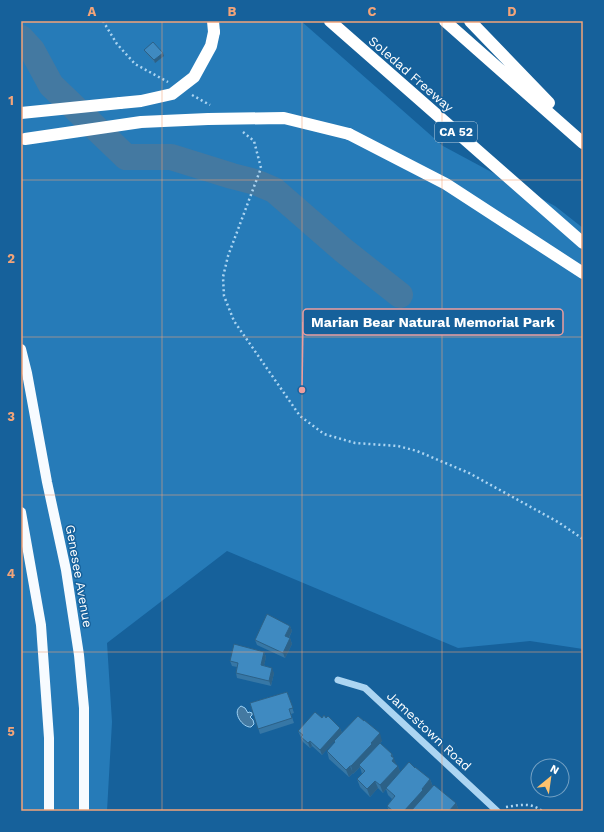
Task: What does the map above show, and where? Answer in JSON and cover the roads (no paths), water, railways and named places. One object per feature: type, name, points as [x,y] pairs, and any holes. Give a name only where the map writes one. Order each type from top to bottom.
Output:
[{"type":"highway","name":"Soledad Freeway","points":[[330,21],[583,243]]},
{"type":"highway","points":[[444,21],[583,143]]},
{"type":"highway","points":[[470,21],[583,139]]},
{"type":"highway","points":[[24,113],[141,101],[172,94],[194,76],[211,46],[214,26]]},
{"type":"highway","points":[[23,139],[141,122],[284,118],[349,134],[446,184],[583,273]]},
{"type":"main road","name":"Genesee Avenue","points":[[21,349],[66,570],[78,655],[84,708],[84,811]]},
{"type":"main road","points":[[21,512],[40,625],[49,738],[49,811]]},
{"type":"street","name":"Jamestown Road","points":[[338,680],[365,688],[497,810]]},
{"type":"waterway","points":[[21,38],[32,50],[51,85],[126,157],[171,157],[255,182],[274,190],[343,250],[400,295]]},
{"type":"place","name":"Marian Bear Natural Memorial Park","points":[[302,390]]}]
